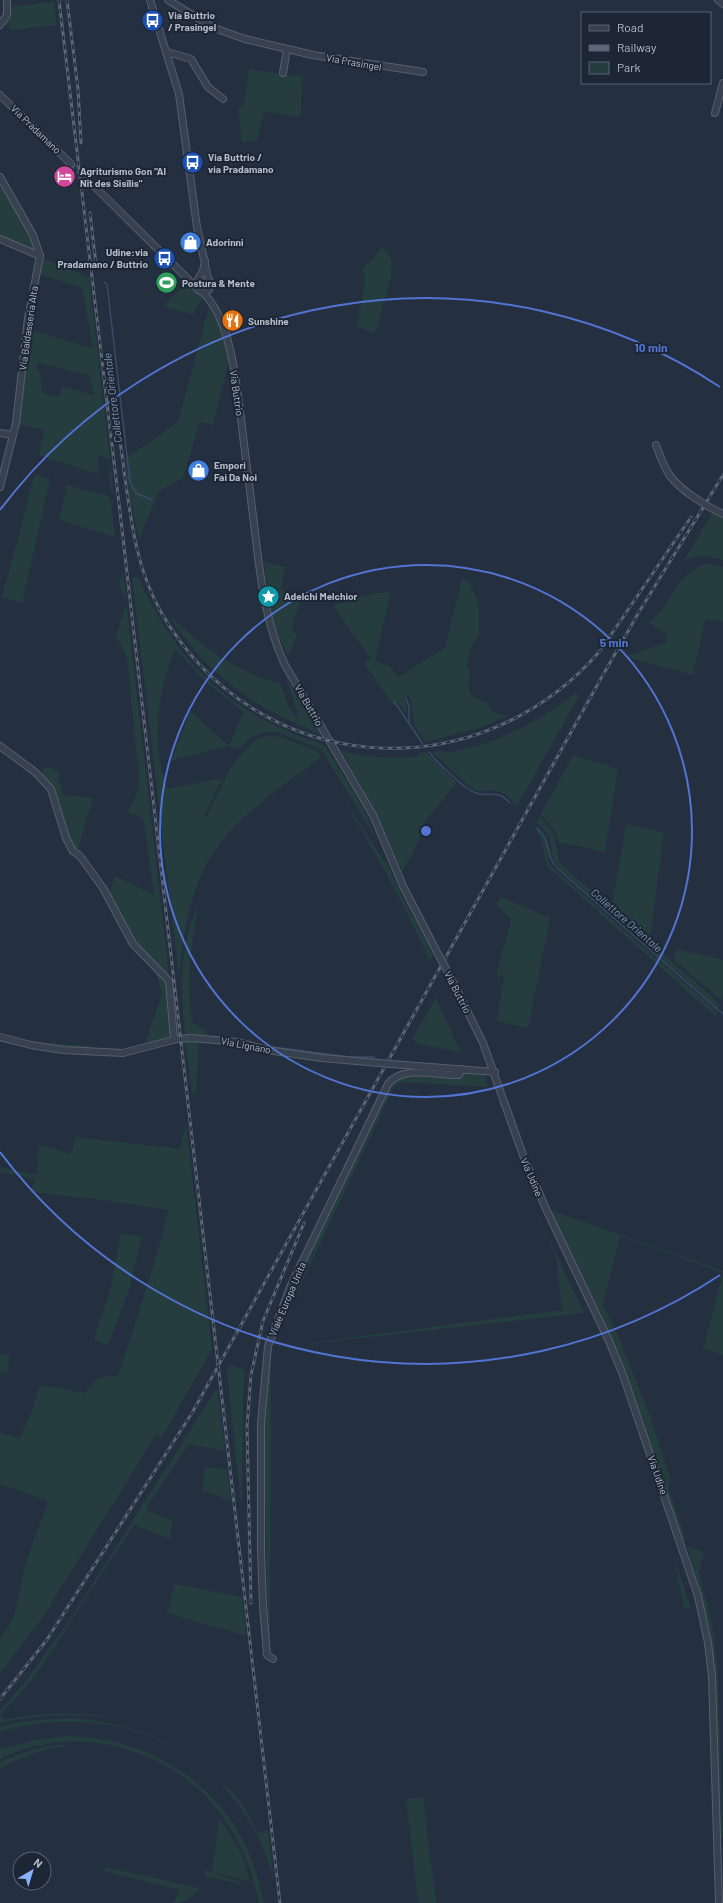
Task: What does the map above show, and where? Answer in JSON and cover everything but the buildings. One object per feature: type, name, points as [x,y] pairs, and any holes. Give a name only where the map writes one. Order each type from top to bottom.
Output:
[{"type":"street","points":[[0,25],[7,15],[7,0]]},
{"type":"street","name":"Via Buttrio","points":[[150,0],[179,94],[197,227],[215,309],[231,355],[267,612],[280,655],[373,815],[403,886],[483,1043],[494,1072]]},
{"type":"street","name":"Via Prasingel","points":[[168,0],[198,19],[230,35],[286,49],[363,64],[423,72]]},
{"type":"street","points":[[718,0],[723,4]]},
{"type":"street","points":[[283,73],[286,49]]},
{"type":"street","points":[[167,52],[191,58],[208,87],[223,99]]},
{"type":"street","points":[[715,113],[723,83]]},
{"type":"street","name":"Via Pradamano","points":[[0,95],[71,164]]},
{"type":"street","name":"Via Baldasseria Alta","points":[[0,177],[33,235],[38,246],[40,256],[28,318],[19,405],[0,487]]},
{"type":"street","points":[[94,186],[196,288]]},
{"type":"street","points":[[0,240],[40,256]]},
{"type":"street","points":[[196,288],[196,282],[203,271],[205,261]]},
{"type":"street","points":[[181,273],[189,278],[204,276],[208,278]]},
{"type":"street","points":[[202,292],[207,291],[210,286]]},
{"type":"street","name":"Via Buttrio","points":[[196,288],[202,292],[215,309]]},
{"type":"street","points":[[0,433],[13,435]]},
{"type":"street","points":[[656,445],[669,476],[682,490],[723,514]]},
{"type":"street","points":[[0,746],[35,772],[51,789],[69,844],[103,888],[132,944],[169,981],[174,1039]]},
{"type":"street","name":"Via Lignano","points":[[0,1037],[31,1045],[63,1050],[122,1054],[144,1049],[174,1039],[213,1039],[248,1044],[265,1050],[322,1058],[494,1072]]},
{"type":"street","name":"Viale Europa Unita","points":[[273,1658],[267,1655],[263,1605],[261,1423],[266,1353],[273,1328],[306,1252],[388,1084],[398,1076],[407,1073],[459,1075],[462,1070]]},
{"type":"street","name":"Via Udine","points":[[494,1072],[523,1154],[546,1209],[606,1334],[623,1375],[700,1602],[708,1643],[712,1677],[719,1903]]},
{"type":"green space","points":[[54,2],[57,25],[12,30],[4,23],[10,15],[10,7]]},
{"type":"green space","points":[[249,69],[303,77],[300,117],[264,111],[257,141],[242,142],[238,107],[244,106]]},
{"type":"green space","points":[[2,186],[32,236],[35,250],[0,236],[0,188]]},
{"type":"green space","points":[[383,247],[392,260],[391,277],[375,334],[357,326],[365,282],[363,269]]},
{"type":"green space","points":[[42,258],[89,277],[110,459],[99,456],[97,474],[39,455],[44,430],[18,424],[22,404],[29,330],[93,348],[82,288],[39,274]],"holes":[[[38,362],[89,376],[94,395],[62,387],[59,397],[43,393],[40,373],[37,367]]]},
{"type":"green space","points":[[186,283],[202,299],[193,315],[163,306]]},
{"type":"green space","points":[[209,307],[219,325],[230,356],[213,425],[200,422],[183,478],[159,491],[139,539],[130,497],[125,459],[178,422]]},
{"type":"green space","points":[[110,460],[114,495],[111,493],[109,478]]},
{"type":"green space","points":[[35,474],[50,479],[22,603],[2,597]]},
{"type":"green space","points":[[67,485],[109,496],[111,501],[115,537],[59,520]]},
{"type":"green space","points":[[713,512],[723,517],[723,560],[704,556],[684,560]]},
{"type":"green space","points":[[264,562],[285,567],[281,589],[301,599],[292,627],[297,636],[288,657],[273,623]]},
{"type":"green space","points":[[705,564],[723,567],[723,622],[705,619],[693,675],[625,657],[667,642],[665,633],[649,623],[657,616],[686,575]]},
{"type":"green space","points":[[123,572],[126,600],[119,585]]},
{"type":"green space","points":[[138,577],[171,636],[190,661],[212,683],[236,702],[262,719],[292,733],[325,745],[363,808],[379,844],[321,749],[277,732],[268,732],[250,738],[240,749],[229,746],[243,712],[207,683],[175,649],[164,683],[158,718],[159,753],[162,771],[167,789],[222,778],[204,817],[207,816],[224,780],[241,754],[251,744],[261,738],[273,736],[283,738],[317,751],[321,757],[251,811],[226,836],[216,849],[207,863],[194,893],[183,943],[179,976],[132,578]]},
{"type":"green space","points":[[462,577],[470,583],[479,604],[479,634],[472,646],[466,668],[470,671],[469,687],[472,696],[488,703],[491,709],[495,712],[507,716],[483,727],[425,742],[414,724],[411,701],[408,696],[404,698],[407,704],[406,715],[398,702],[393,705],[364,663],[371,659],[333,606],[374,593],[391,592],[375,661],[390,666],[398,677],[445,648]]},
{"type":"green space","points":[[127,603],[176,1036],[144,1047],[162,994],[156,973],[138,949],[109,894],[115,876],[154,895],[144,823],[142,818],[125,811],[128,811],[136,796],[139,778],[127,657],[116,636]]},
{"type":"green space","points":[[168,614],[207,648],[247,671],[281,684],[289,707],[297,718],[297,712],[285,675],[320,735],[283,718],[245,695],[227,682],[195,651]]},
{"type":"green space","points":[[576,693],[579,696],[517,806],[502,793],[474,790],[432,752],[442,750],[446,753],[465,749],[499,738],[546,714]]},
{"type":"green space","points":[[190,711],[229,746],[171,761]]},
{"type":"green space","points":[[341,750],[361,755],[389,758],[419,756],[419,753],[426,752],[457,783],[425,821],[417,845],[402,872],[376,812]]},
{"type":"green space","points":[[573,755],[618,769],[605,852],[558,842],[556,832],[541,814]]},
{"type":"green space","points":[[49,767],[60,772],[58,776],[64,797],[73,796],[93,798],[77,852],[69,856],[64,838],[67,837],[59,804],[52,789],[42,775],[43,768]]},
{"type":"green space","points":[[337,787],[379,854],[387,863],[399,890],[433,955],[429,962],[429,958],[419,936]]},
{"type":"green space","points":[[540,816],[554,834],[559,861],[562,865],[720,1004],[718,1008],[559,868],[553,860],[549,836],[537,822]]},
{"type":"green space","points":[[626,824],[664,833],[650,939],[612,906]]},
{"type":"green space","points":[[537,829],[545,839],[548,858],[553,868],[718,1012],[716,1017],[549,868],[541,839],[536,831]]},
{"type":"green space","points":[[501,897],[550,918],[528,1028],[497,1021],[504,977],[496,974],[511,919],[497,905]]},
{"type":"green space","points":[[199,902],[190,962],[190,1007],[192,1022],[204,1030],[208,1035],[185,1035],[182,1001],[183,967],[188,934]]},
{"type":"green space","points":[[676,949],[723,960],[723,991],[721,1000],[674,960]]},
{"type":"green space","points":[[436,998],[461,1053],[417,1043],[412,1039]]},
{"type":"green space","points":[[185,1040],[198,1041],[196,1093],[192,1094]]},
{"type":"green space","points":[[47,1043],[93,1046],[93,1049],[109,1050],[106,1056],[61,1054],[18,1044],[46,1045]]},
{"type":"green space","points":[[466,1072],[484,1073],[488,1087],[401,1082],[394,1087],[274,1342],[280,1318],[379,1105],[392,1084],[403,1076],[418,1074],[458,1078]]},
{"type":"green space","points":[[186,1122],[212,1349],[162,1437],[155,1436],[43,1617],[0,1673],[0,1638],[11,1622],[17,1604],[25,1566],[48,1501],[0,1484],[0,1432],[19,1439],[32,1411],[40,1385],[85,1393],[102,1377],[118,1376],[150,1277],[169,1210],[96,1199],[30,1192],[35,1179],[0,1172],[0,1167],[37,1175],[39,1145],[71,1154],[76,1137],[180,1149]]},
{"type":"green space","points":[[525,1188],[584,1313],[273,1348],[562,1310],[556,1257]]},
{"type":"green space","points":[[553,1211],[723,1271],[723,1273],[620,1236],[603,1305],[617,1334],[649,1413],[670,1477],[669,1489],[686,1539],[682,1538],[625,1372],[598,1308],[551,1214]]},
{"type":"green space","points":[[121,1233],[142,1237],[129,1290],[108,1346],[94,1339],[111,1287]]},
{"type":"green space","points":[[723,1274],[723,1355],[703,1349]]},
{"type":"green space","points":[[0,1354],[10,1355],[7,1374],[0,1372]]},
{"type":"green space","points":[[271,1355],[270,1650],[267,1583],[265,1452],[266,1394]]},
{"type":"green space","points":[[231,1365],[245,1370],[243,1396],[242,1513],[227,1372]]},
{"type":"green space","points":[[217,1388],[225,1451],[189,1444],[145,1510],[172,1520],[170,1539],[134,1525],[33,1679],[0,1715],[0,1711],[21,1687],[71,1618]]},
{"type":"green space","points":[[205,1467],[227,1469],[231,1501],[202,1490]]},
{"type":"green space","points":[[687,1546],[704,1552],[699,1572],[712,1624],[718,1672],[723,1837],[720,1836],[713,1660],[703,1600]]},
{"type":"green space","points":[[674,1557],[691,1609],[684,1609]]},
{"type":"green space","points":[[175,1584],[242,1597],[246,1636],[167,1613]]},
{"type":"green space","points":[[42,1714],[80,1714],[105,1717],[52,1716],[26,1718],[0,1723],[0,1715],[5,1720]]},
{"type":"green space","points":[[73,1718],[101,1722],[142,1732],[180,1750],[204,1768],[170,1746],[131,1730],[90,1722],[45,1723],[0,1732],[0,1726],[18,1722]]},
{"type":"green space","points":[[65,1736],[93,1738],[119,1743],[145,1752],[170,1764],[192,1779],[212,1797],[230,1818],[244,1842],[258,1880],[264,1903],[259,1903],[248,1865],[231,1829],[215,1807],[195,1786],[171,1769],[144,1755],[115,1746],[86,1742],[56,1742],[27,1748],[0,1759],[0,1749],[36,1740]]},
{"type":"green space","points":[[56,1745],[75,1745],[36,1752],[0,1769],[0,1762],[7,1759],[34,1750]]},
{"type":"green space","points":[[205,1770],[238,1798],[258,1833],[268,1830],[274,1880],[257,1836],[234,1799]]},
{"type":"green space","points":[[423,1797],[436,1903],[418,1903],[406,1799]]},
{"type":"green space","points":[[219,1818],[234,1840],[246,1864],[249,1881],[215,1873],[250,1886],[204,1876],[205,1870],[212,1872]]},
{"type":"green space","points":[[105,1867],[199,1888],[188,1899],[173,1903],[179,1890],[104,1871]]},
{"type":"waterway","name":"Collettore Orientale","points":[[104,282],[107,284],[130,482],[136,493],[152,500]]},
{"type":"waterway","points":[[406,698],[409,706],[409,723]]},
{"type":"waterway","name":"Collettore Orientale","points":[[394,701],[423,744]]},
{"type":"waterway","name":"Collettore Orientale","points":[[429,752],[451,775],[471,790],[485,795],[493,794],[501,796],[510,803]]},
{"type":"waterway","name":"Collettore Orientale","points":[[537,828],[545,839],[553,864],[723,1014]]},
{"type":"waterway","points":[[273,1047],[350,1057],[374,1057],[374,1059]]},
{"type":"waterway","points":[[399,1072],[420,1069]]},
{"type":"waterway","points":[[501,1103],[524,1167],[588,1305]]},
{"type":"tunnel","points":[[71,164],[94,186]]},
{"type":"railway","points":[[59,0],[120,512],[280,1903]]},
{"type":"railway","points":[[67,0],[78,89],[81,143]]},
{"type":"railway","points":[[90,213],[96,264]]},
{"type":"railway","points":[[114,405],[132,526],[140,561],[161,612],[202,667],[252,708],[309,735],[370,747],[432,745],[492,729],[549,697],[600,651],[691,517]]},
{"type":"railway","points":[[0,1699],[46,1641],[192,1413],[599,682],[639,612],[723,475]]},
{"type":"railway","points":[[251,1603],[247,1427],[251,1375],[263,1321],[304,1223]]},
{"type":"place","name":"Via Buttrio / Prasingel","points":[[153,21]]},
{"type":"place","name":"Via Buttrio / via Pradamano","points":[[192,163]]},
{"type":"place","name":"Agriturismo Gon \"Al Nît des Sisîlis\"","points":[[65,177]]},
{"type":"place","name":"Adorinni","points":[[190,242]]},
{"type":"place","name":"Udine:via Pradamano / Buttrio","points":[[164,258]]},
{"type":"place","name":"Postura & Mente","points":[[166,283]]},
{"type":"place","name":"Sunshine","points":[[232,321]]},
{"type":"place","name":"Empori Fai Da Noi","points":[[199,471]]},
{"type":"place","name":"Adelchi Melchior","points":[[268,596]]}]
